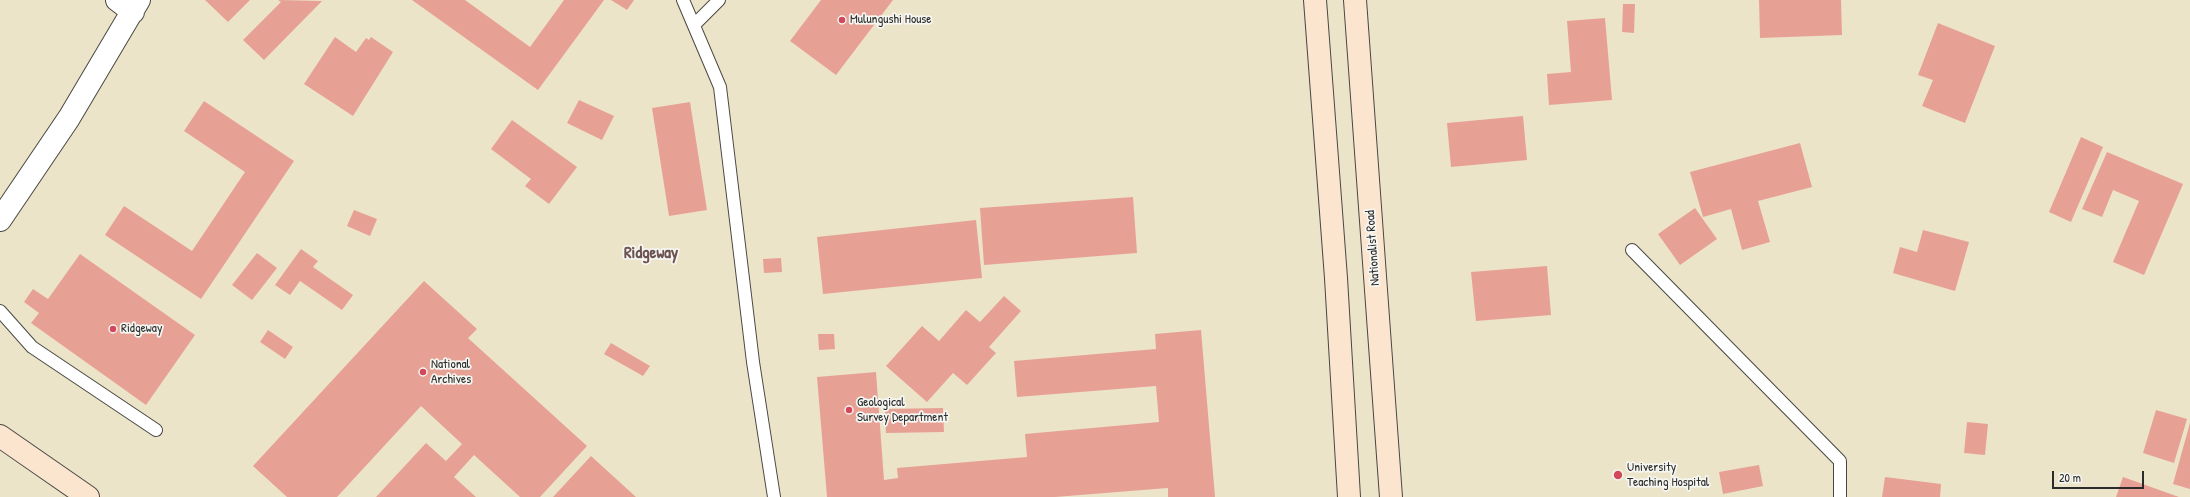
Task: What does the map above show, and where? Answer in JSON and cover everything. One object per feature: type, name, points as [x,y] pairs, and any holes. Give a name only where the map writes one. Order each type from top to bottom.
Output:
[{"type":"main road","points":[[1315,0],[1335,270],[1349,497]]},
{"type":"main road","name":"Nationalist Road","points":[[1355,0],[1391,497]]},
{"type":"main road","points":[[0,436],[88,497]]},
{"type":"street","points":[[0,220],[69,118],[130,4]]},
{"type":"lane","points":[[683,0],[720,86],[753,362],[774,497]]},
{"type":"lane","points":[[694,26],[719,0]]},
{"type":"lane","points":[[1632,250],[1840,461],[1840,497]]},
{"type":"lane","points":[[0,311],[32,347],[156,430]]},
{"type":"building","points":[[205,0],[250,0],[228,22]]},
{"type":"building","points":[[278,0],[322,1],[264,60],[243,40],[281,2]]},
{"type":"building","points":[[412,0],[465,0],[530,47],[564,0],[604,0],[538,90]]},
{"type":"building","points":[[611,0],[634,0],[627,10]]},
{"type":"building","name":"Mulungushi House","points":[[821,0],[893,0],[836,75],[790,41]]},
{"type":"building","points":[[1759,0],[1841,0],[1842,35],[1760,38]]},
{"type":"building","points":[[1623,4],[1635,4],[1634,33],[1622,32]]},
{"type":"building","points":[[1605,18],[1612,100],[1549,105],[1547,74],[1571,72],[1567,21]]},
{"type":"building","points":[[1938,23],[1995,46],[1965,123],[1922,106],[1933,80],[1918,75]]},
{"type":"building","points":[[335,37],[356,52],[366,38],[369,40],[371,37],[393,52],[353,116],[304,84]]},
{"type":"building","points":[[579,100],[614,116],[602,140],[567,123]]},
{"type":"building","points":[[204,101],[294,161],[201,299],[105,235],[124,206],[192,251],[245,172],[184,131]]},
{"type":"building","points":[[690,102],[707,210],[669,216],[652,108]]},
{"type":"building","points":[[1523,116],[1527,160],[1451,167],[1447,123]]},
{"type":"building","points":[[512,120],[577,167],[549,204],[525,186],[531,179],[491,149]]},
{"type":"building","points":[[2081,137],[2103,147],[2071,222],[2049,212]]},
{"type":"building","points":[[1800,143],[1812,187],[1758,201],[1770,242],[1742,250],[1731,209],[1703,217],[1690,172]]},
{"type":"building","points":[[2107,152],[2183,184],[2144,275],[2113,262],[2139,201],[2113,190],[2102,217],[2082,209]]},
{"type":"building","points":[[1133,197],[1137,253],[984,265],[980,208]]},
{"type":"building","points":[[1695,208],[1717,239],[1680,265],[1658,234]]},
{"type":"building","points":[[354,210],[377,219],[370,236],[347,226]]},
{"type":"building","points":[[976,220],[982,278],[823,294],[817,237]]},
{"type":"building","points":[[1923,230],[1969,242],[1955,291],[1893,273],[1900,247],[1917,252]]},
{"type":"building","points":[[301,249],[318,261],[313,267],[353,295],[342,310],[300,281],[290,295],[275,285]]},
{"type":"building","points":[[257,253],[277,268],[252,300],[232,285]]},
{"type":"building","name":"Ridgeway","points":[[80,254],[195,335],[146,405],[31,323],[39,313],[24,302],[33,289],[48,299]]},
{"type":"building","points":[[781,258],[782,272],[764,273],[763,259]]},
{"type":"building","points":[[1547,266],[1551,315],[1476,321],[1471,272]]},
{"type":"building","name":"National Archives","points":[[424,281],[477,329],[468,338],[587,446],[540,497],[520,497],[474,455],[454,477],[476,497],[376,497],[426,443],[446,461],[462,444],[421,406],[337,497],[287,497],[253,466]]},
{"type":"building","points":[[1004,296],[1021,311],[989,347],[996,353],[967,385],[953,373],[927,402],[886,366],[922,326],[939,341],[966,310],[980,322]]},
{"type":"building","points":[[268,330],[293,347],[285,359],[260,342]]},
{"type":"building","name":"Geological Survey Department","points":[[1201,330],[1215,497],[1168,497],[1168,488],[1055,497],[827,497],[817,377],[876,372],[884,480],[898,478],[897,468],[1027,457],[1025,434],[1159,422],[1156,386],[1017,397],[1014,361],[1156,349],[1155,334]]},
{"type":"building","points":[[818,334],[834,334],[835,349],[819,350]]},
{"type":"building","points":[[611,343],[650,366],[643,376],[604,354]]},
{"type":"building","points":[[943,408],[944,432],[886,433],[885,409]]},
{"type":"building","points":[[2156,410],[2187,419],[2174,463],[2143,453]]},
{"type":"building","points":[[1967,422],[1988,424],[1985,455],[1964,453]]},
{"type":"building","points":[[2190,423],[2190,489],[2173,484]]},
{"type":"building","points":[[591,456],[636,497],[553,497]]},
{"type":"building","points":[[1759,465],[1763,486],[1723,494],[1719,472]]},
{"type":"building","points":[[1885,477],[1941,484],[1940,497],[1882,497]]},
{"type":"building","points":[[2123,477],[2179,497],[2116,497]]},
{"type":"place","name":"Mulungushi House","points":[[842,20]]},
{"type":"place","name":"Ridgeway","points":[[113,329]]},
{"type":"place","name":"National Archives","points":[[423,372]]},
{"type":"place","name":"Geological Survey Department","points":[[849,410]]},
{"type":"place","name":"University Teaching Hospital","points":[[1618,475]]},
{"type":"district","name":"Ridgeway","points":[[651,253]]}]
